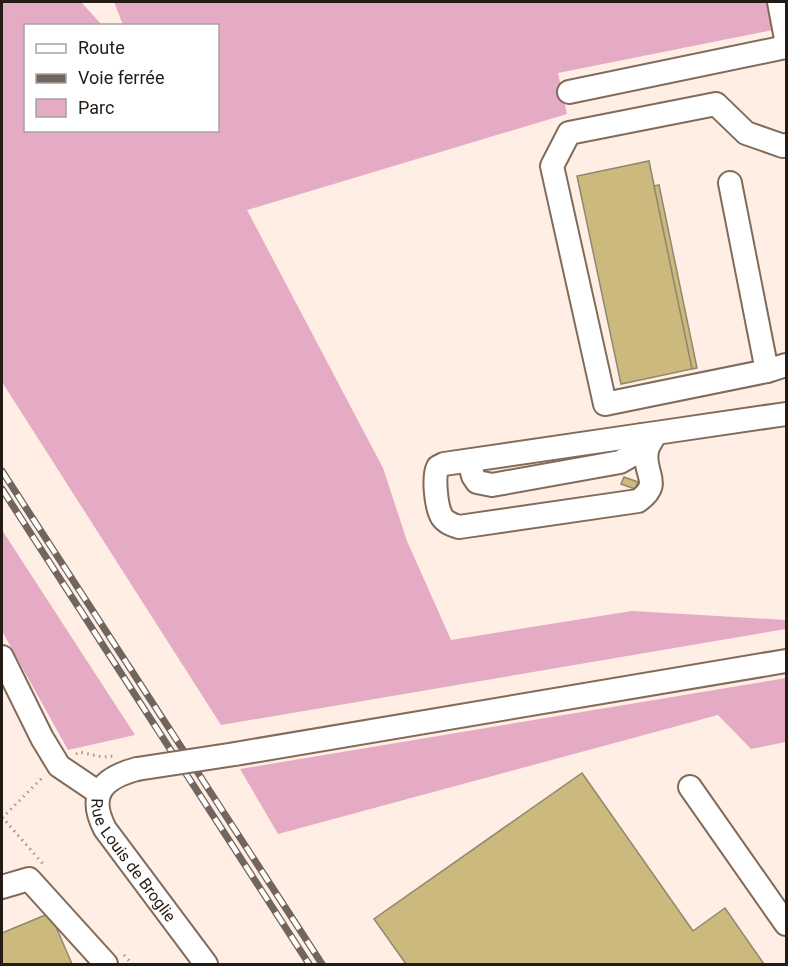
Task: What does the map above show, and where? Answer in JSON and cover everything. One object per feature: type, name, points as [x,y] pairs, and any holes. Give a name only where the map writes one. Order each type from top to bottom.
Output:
[{"type":"street","points":[[779,2],[786,39]]},
{"type":"street","points":[[569,92],[786,47]]},
{"type":"street","points":[[730,183],[777,368],[605,404],[552,166],[569,134],[716,104],[746,133],[783,146],[786,145]]},
{"type":"street","points":[[649,434],[646,458],[651,473],[651,487],[638,501],[459,527],[447,522],[441,515],[434,478],[438,467],[444,464],[469,460],[786,414]]},
{"type":"street","points":[[2,657],[42,738],[60,766],[99,793]]},
{"type":"street","name":"Rue Louis de Broglie","points":[[206,964],[105,829],[97,807],[99,793],[103,786],[116,776],[137,769],[786,661]]},
{"type":"street","points":[[690,787],[786,924]]},
{"type":"street","points":[[2,887],[29,879],[105,964]]},
{"type":"path","points":[[3,818],[50,770],[60,766],[78,752],[103,757],[114,755]]},
{"type":"green space","points":[[2,2],[81,2],[101,24],[24,24],[24,132],[219,132],[219,24],[123,24],[114,2],[768,2],[773,30],[558,73],[567,114],[247,210],[383,468],[407,541],[451,640],[632,611],[786,620],[786,629],[221,725],[2,382]]},
{"type":"green space","points":[[2,530],[135,735],[68,750],[2,631]]},
{"type":"green space","points":[[786,678],[786,742],[751,749],[718,715],[278,834],[240,769]]},
{"type":"building","points":[[649,161],[692,369],[621,384],[577,176]]},
{"type":"building","points":[[659,185],[697,368],[692,369],[654,186]]},
{"type":"building","points":[[624,477],[638,482],[635,489],[621,484]]},
{"type":"building","points":[[582,773],[693,931],[725,908],[764,964],[406,964],[374,919]]},
{"type":"building","points":[[50,913],[72,964],[2,964],[2,933]]},
{"type":"railway","points":[[2,471],[322,964]]},
{"type":"railway","points":[[2,489],[309,964]]}]
